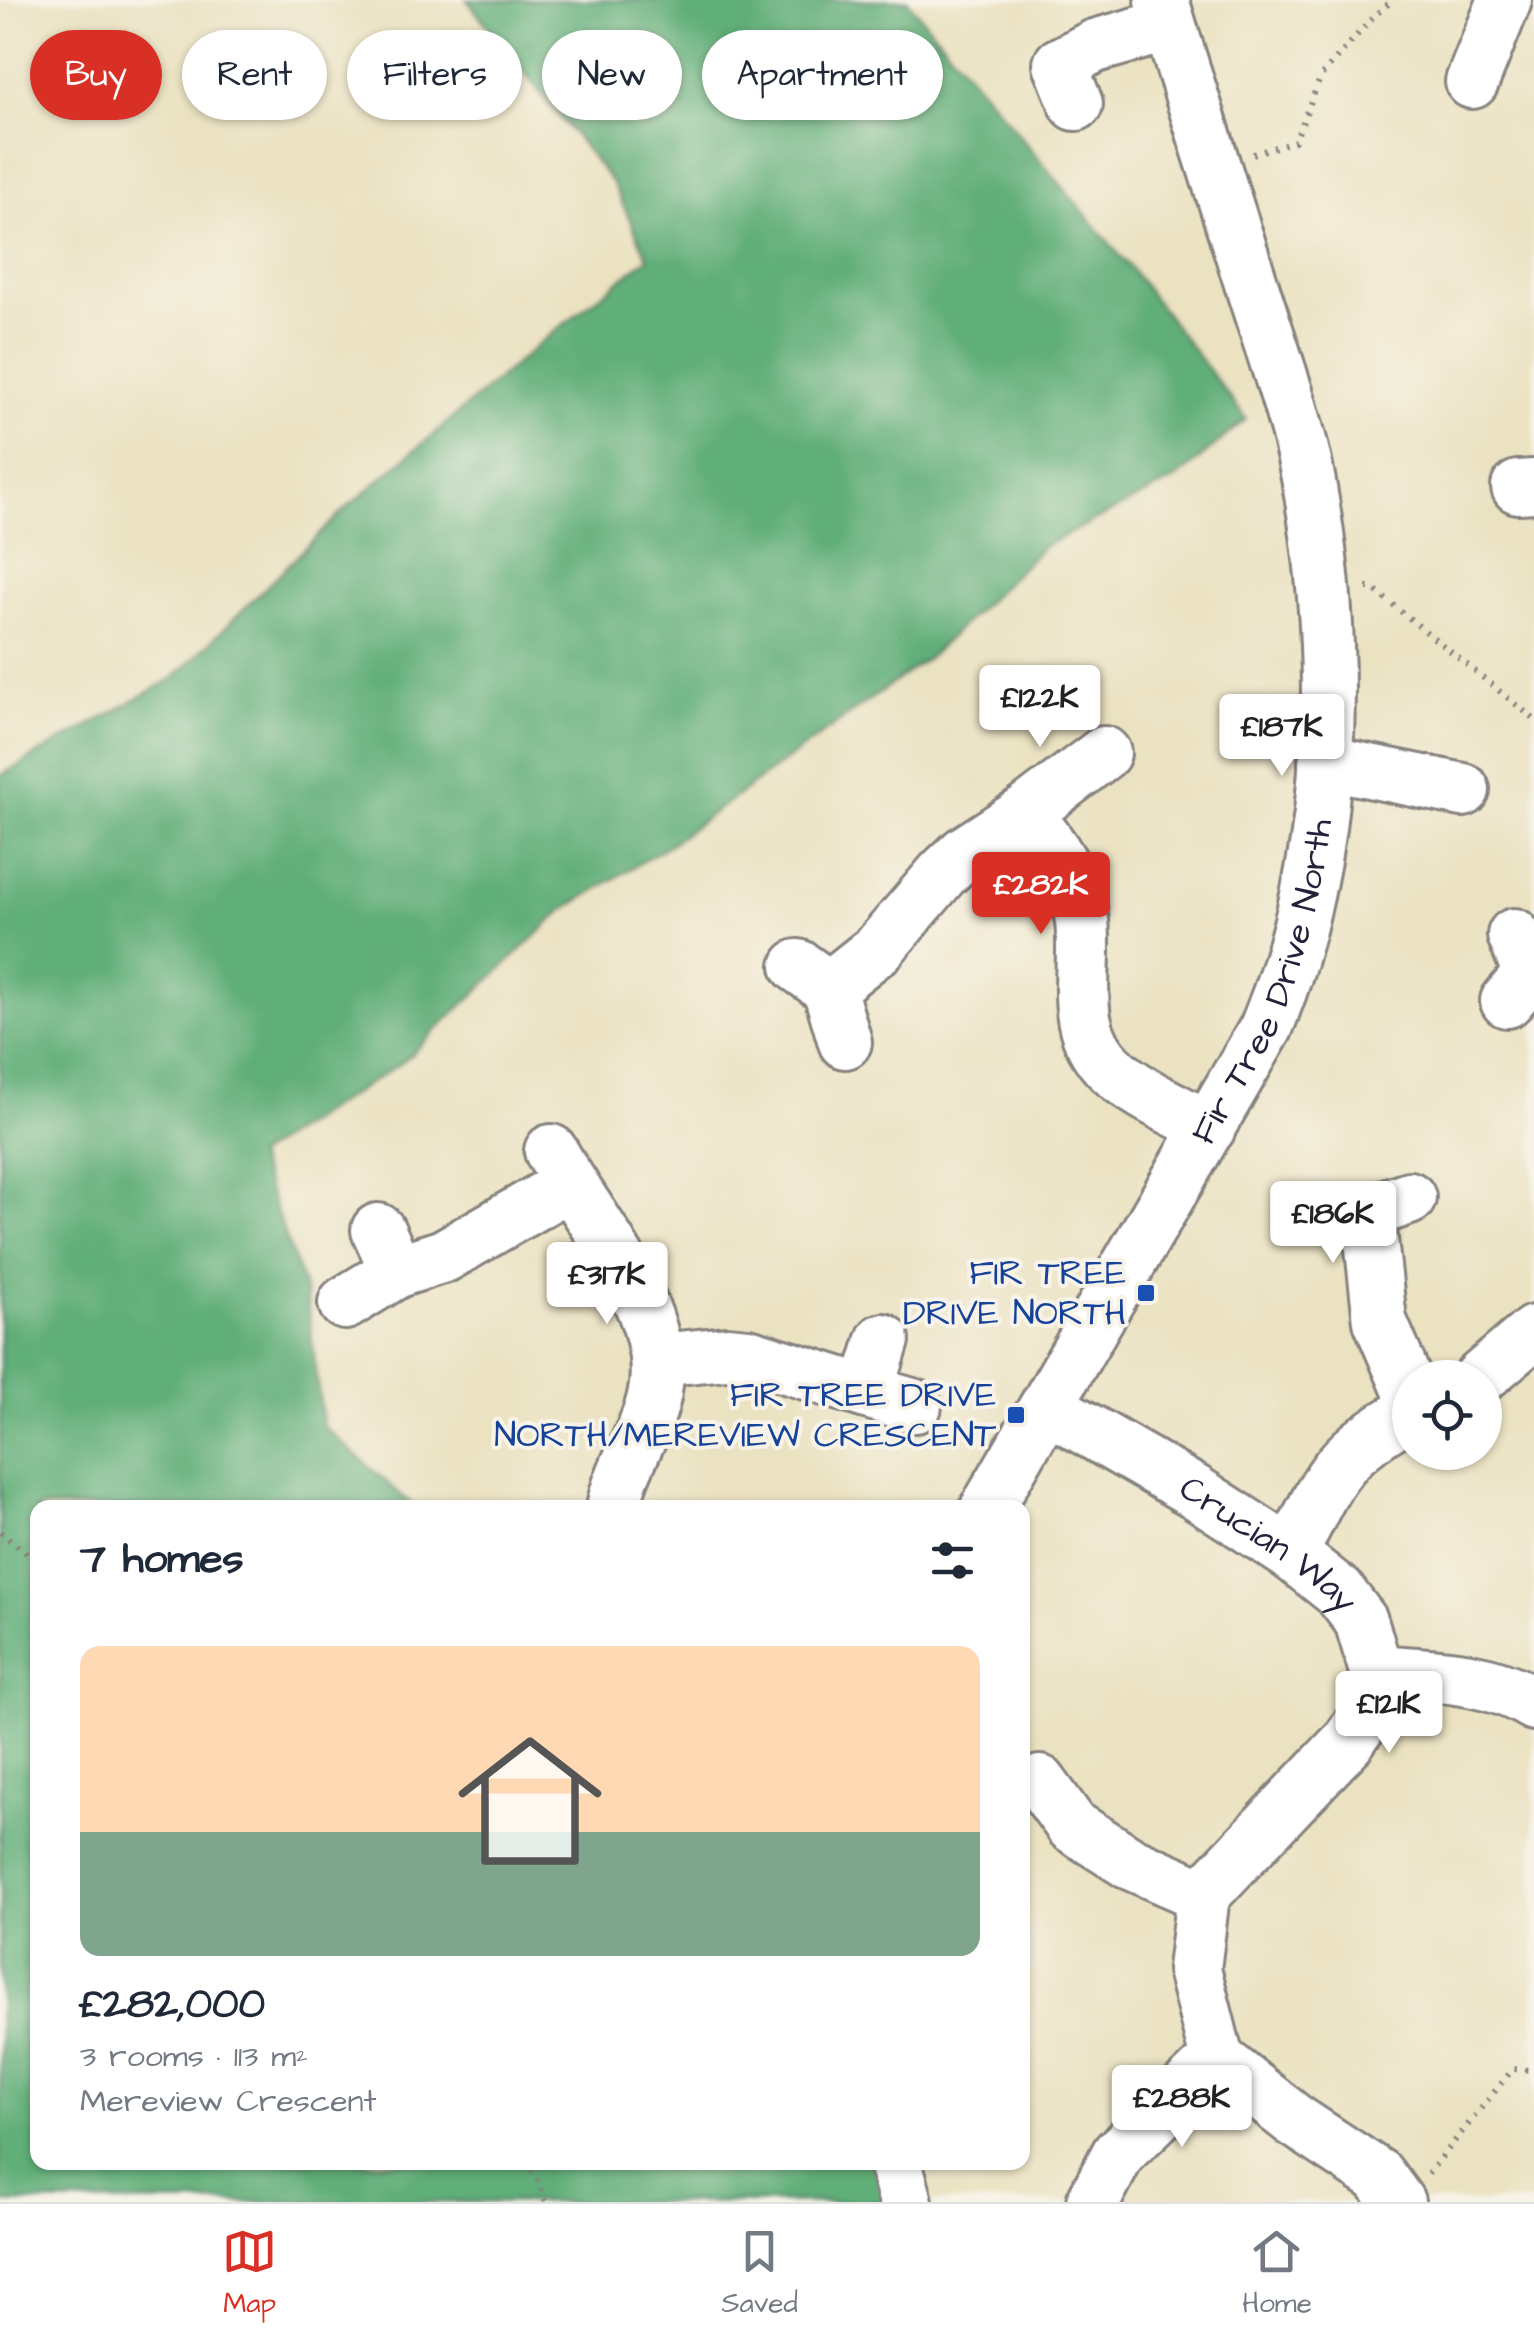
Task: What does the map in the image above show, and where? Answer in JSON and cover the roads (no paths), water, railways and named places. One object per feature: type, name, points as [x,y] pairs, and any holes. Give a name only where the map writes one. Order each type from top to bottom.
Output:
[{"type":"street","points":[[1472,82],[1505,0]]},
{"type":"street","points":[[1054,84],[1094,46],[1165,12]]},
{"type":"street","name":"Fir Tree Drive North","points":[[992,1500],[1266,1028],[1295,951],[1316,854],[1325,762],[1327,671],[1307,474],[1165,12]]},
{"type":"street","points":[[845,1042],[813,977],[887,940],[964,853],[1104,753]]},
{"type":"street","points":[[1325,762],[1463,790]]},
{"type":"street","points":[[1025,813],[1063,865],[1075,895],[1082,920],[1080,997],[1083,1022],[1093,1045],[1110,1068],[1131,1084],[1209,1128]]},
{"type":"street","points":[[344,1303],[387,1251],[444,1256],[560,1167],[642,1304],[650,1321],[658,1360],[656,1392],[646,1426],[621,1476],[615,1500]]},
{"type":"street","points":[[1372,1202],[1380,1321],[1397,1360]]},
{"type":"street","points":[[1501,1360],[1534,1332]]},
{"type":"street","points":[[658,1360],[728,1353],[748,1356],[891,1399],[883,1340]]},
{"type":"street","name":"Crucian Way","points":[[1048,1407],[1194,1491],[1291,1554],[1339,1592],[1360,1621],[1376,1671]]},
{"type":"street","points":[[1291,1554],[1331,1474],[1372,1433],[1392,1422]]},
{"type":"street","points":[[1396,2200],[1379,2176],[1294,2120],[1218,2059],[1194,1968],[1203,1895],[1348,1742],[1372,1706],[1376,1671],[1477,1680],[1534,1704]]},
{"type":"street","points":[[1040,1782],[1061,1841],[1130,1862],[1203,1895]]},
{"type":"street","points":[[1093,2202],[1118,2154],[1218,2059]]},
{"type":"street","points":[[897,2170],[906,2202]]},
{"type":"place","name":"FIR TREE DRIVE NORTH","points":[[1146,1293]]},
{"type":"place","name":"FIR TREE DRIVE NORTH/MEREVIEW CRESCENT","points":[[1016,1415]]}]
